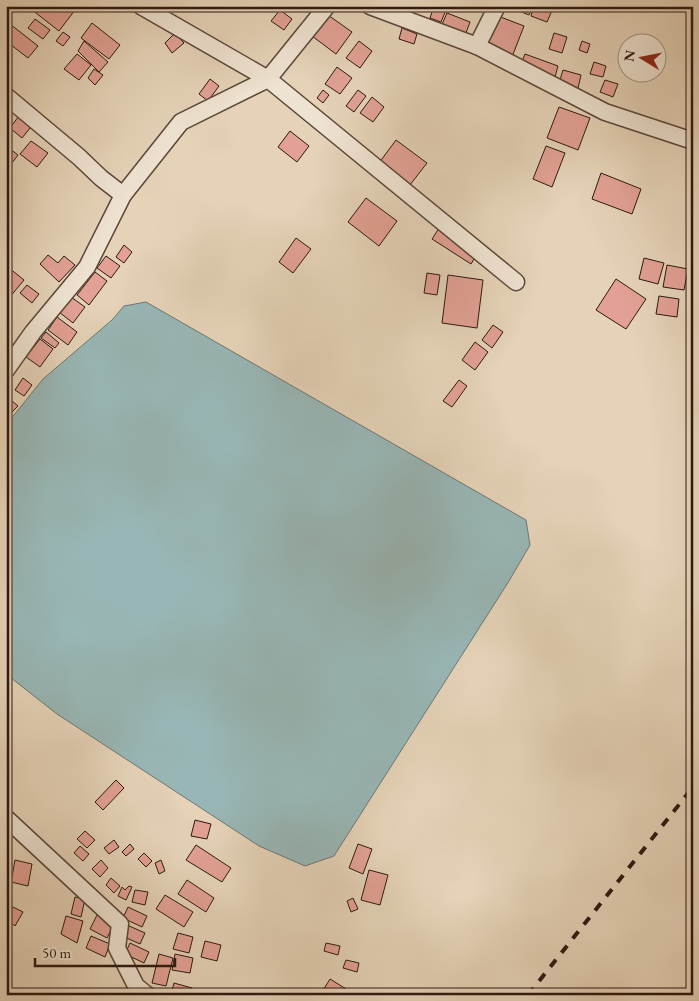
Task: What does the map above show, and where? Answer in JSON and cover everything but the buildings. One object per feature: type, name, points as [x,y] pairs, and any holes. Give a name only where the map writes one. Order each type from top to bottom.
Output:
[{"type":"street","points":[[141,6],[268,79],[516,282]]},
{"type":"street","points":[[6,370],[33,332],[87,267],[123,195],[181,122],[268,79],[327,6]]},
{"type":"street","points":[[370,6],[477,46],[605,112],[693,141]]},
{"type":"street","points":[[477,46],[497,6]]},
{"type":"street","points":[[6,96],[123,195]]},
{"type":"street","points":[[6,818],[120,924],[117,948],[136,986],[147,995]]},
{"type":"water","points":[[146,302],[526,520],[530,545],[334,856],[305,866],[259,846],[57,714],[6,674],[6,425],[43,379],[112,320],[124,306]]},
{"type":"railway","points":[[528,995],[693,787]]}]
